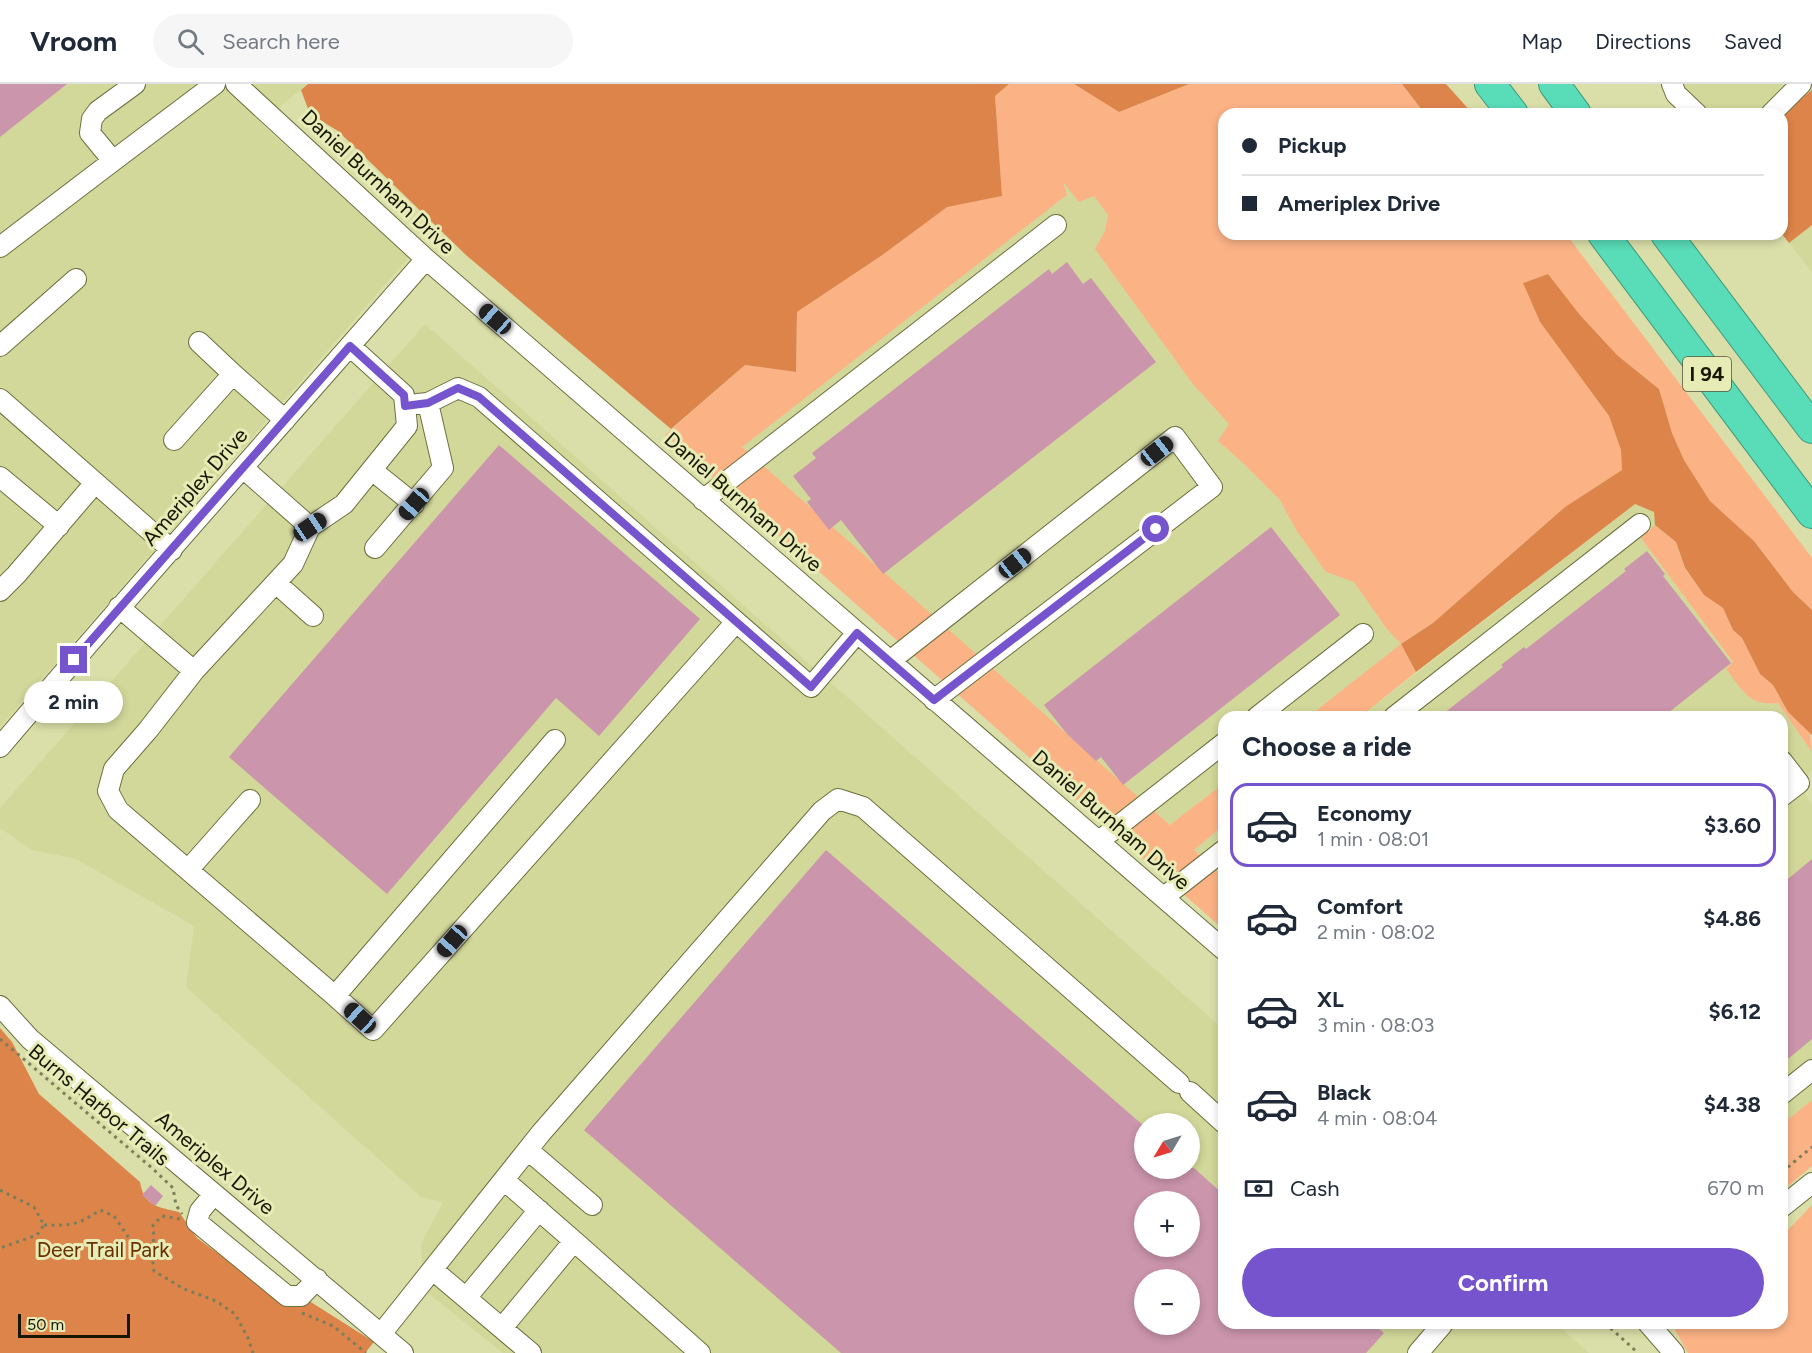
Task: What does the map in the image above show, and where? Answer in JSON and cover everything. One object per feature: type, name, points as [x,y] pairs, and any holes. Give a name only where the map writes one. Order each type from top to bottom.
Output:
[{"type":"highway","points":[[1490,84],[1508,108]]},
{"type":"highway","points":[[1554,84],[1572,108]]},
{"type":"highway","name":"I 94","points":[[1607,240],[1812,513]]},
{"type":"highway","name":"I 94","points":[[1671,240],[1812,428]]},
{"type":"street","points":[[113,161],[90,133],[92,119],[98,111],[135,84]]},
{"type":"street","points":[[0,247],[214,84]]},
{"type":"street","name":"Daniel Burnham Drive","points":[[236,84],[426,259],[1218,945]]},
{"type":"street","points":[[1672,84],[1676,94],[1691,108]]},
{"type":"street","points":[[1777,108],[1801,84]]},
{"type":"street","points":[[703,500],[1056,225]]},
{"type":"street","name":"Ameriplex Drive","points":[[0,747],[118,607],[172,550],[426,259]]},
{"type":"street","points":[[0,346],[76,279]]},
{"type":"street","points":[[199,342],[285,420]]},
{"type":"street","points":[[350,346],[404,395],[407,426],[373,471],[344,504],[310,527],[293,564],[194,671],[114,769],[108,791],[118,810],[373,1030],[736,621]]},
{"type":"street","points":[[174,440],[233,374]]},
{"type":"street","points":[[405,406],[428,403],[458,388],[479,397],[811,687],[857,633]]},
{"type":"street","points":[[0,399],[172,550]]},
{"type":"street","points":[[375,548],[443,468],[428,403]]},
{"type":"street","points":[[890,661],[1175,437],[1212,487],[934,700]]},
{"type":"street","points":[[243,468],[310,527]]},
{"type":"street","points":[[373,471],[414,504]]},
{"type":"street","points":[[0,477],[58,526]]},
{"type":"street","points":[[0,591],[95,483]]},
{"type":"street","points":[[1402,711],[1640,524]]},
{"type":"street","points":[[276,583],[314,616]]},
{"type":"street","points":[[118,607],[194,671]]},
{"type":"street","points":[[1265,711],[1363,634]]},
{"type":"street","points":[[335,996],[555,740]]},
{"type":"street","points":[[1099,841],[1218,748]]},
{"type":"street","points":[[1788,769],[1799,783],[1788,791]]},
{"type":"street","points":[[381,1334],[528,1150],[822,811],[838,799],[863,807],[1218,1118]]},
{"type":"street","points":[[188,870],[250,800]]},
{"type":"street","points":[[1164,897],[1218,855]]},
{"type":"street","name":"Ameriplex Drive","points":[[0,1006],[30,1039],[403,1353]]},
{"type":"street","points":[[1788,1089],[1812,1070]]},
{"type":"street","points":[[528,1150],[592,1205]]},
{"type":"street","points":[[504,1180],[700,1353]]},
{"type":"street","points":[[1788,1202],[1812,1183]]},
{"type":"street","points":[[214,1194],[200,1211],[197,1222],[287,1296],[301,1296],[317,1280]]},
{"type":"street","points":[[466,1298],[539,1210]]},
{"type":"street","points":[[502,1328],[574,1242]]},
{"type":"street","points":[[433,1270],[531,1353]]},
{"type":"street","points":[[1418,1353],[1439,1329]]},
{"type":"street","points":[[1653,1329],[1674,1353]]},
{"type":"path","name":"Burns Harbor Trails","points":[[0,1039],[173,1188],[176,1205],[186,1219],[162,1216],[153,1225],[155,1243],[152,1258]]},
{"type":"path","points":[[1788,1167],[1812,1147]]},
{"type":"path","points":[[0,1190],[34,1207],[44,1225]]},
{"type":"path","points":[[44,1225],[70,1226],[85,1221],[100,1210],[114,1216],[129,1238],[152,1258],[154,1271],[184,1289],[216,1301],[235,1314],[253,1353]]},
{"type":"path","points":[[0,1248],[37,1235],[44,1225]]},
{"type":"path","points":[[294,1309],[333,1326],[366,1353]]},
{"type":"path","points":[[1612,1329],[1638,1353]]},
{"type":"shaded area","points":[[0,84],[308,84],[260,123],[409,257],[0,727]]},
{"type":"shaded area","points":[[1009,84],[1074,84],[1119,112],[1189,84],[1402,84],[1420,108],[1218,108],[1218,240],[1571,240],[1812,558],[1812,610],[1793,592],[1754,541],[1710,501],[1684,460],[1672,433],[1659,389],[1617,355],[1580,315],[1548,274],[1523,283],[1540,322],[1609,416],[1621,450],[1622,470],[1565,507],[1433,623],[1401,644],[1386,628],[1354,582],[1326,572],[1296,530],[1280,500],[1218,441],[1229,424],[1192,383],[1095,249],[1105,231],[1108,215],[1094,196],[1079,202],[1063,182],[1067,195],[742,447],[1170,825],[1218,788],[1218,830],[1194,850],[1218,872],[1218,925],[665,435],[745,365],[796,372],[797,312],[881,256],[947,206],[1002,196],[995,96]]},
{"type":"shaded area","points":[[1660,84],[1812,84],[1812,90],[1788,109],[1679,108]]},
{"type":"shaded area","points":[[1062,180],[1094,196],[1108,215],[1105,231],[1096,249],[1192,383],[1229,424],[1219,442],[1280,500],[1296,530],[1326,572],[1354,582],[1386,628],[1401,644],[1316,711],[1218,711],[1218,788],[1170,825],[741,447],[1067,195]]},
{"type":"shaded area","points":[[1812,225],[1812,272],[1789,243]]},
{"type":"shaded area","points":[[425,324],[1218,1025],[1218,1329],[1562,1329],[1589,1353],[503,1353],[424,1290],[421,1244],[443,1202],[421,1197],[186,987],[194,926],[76,859],[32,850],[0,828],[0,808]]},
{"type":"shaded area","points":[[1635,504],[1654,512],[1655,525],[1641,538],[1733,663],[1727,668],[1769,704],[1778,703],[1784,711],[1368,711]]},
{"type":"shaded area","points":[[1655,525],[1676,542],[1685,569],[1704,595],[1723,608],[1733,630],[1742,638],[1760,674],[1773,685],[1787,711],[1784,711],[1778,703],[1768,704],[1753,699],[1742,690],[1726,669],[1733,662],[1641,538]]},
{"type":"shaded area","points":[[1401,644],[1416,672],[1367,711],[1316,711]]},
{"type":"shaded area","points":[[1788,712],[1810,732],[1812,752],[1788,717]]},
{"type":"shaded area","points":[[1788,717],[1812,752],[1812,770],[1808,775],[1805,794],[1812,805],[1812,1100],[1788,1119]]},
{"type":"shaded area","points":[[1218,830],[1218,872],[1193,850]]},
{"type":"shaded area","points":[[1812,1100],[1812,1166],[1788,1186],[1788,1119]]},
{"type":"shaded area","points":[[1812,1205],[1812,1353],[1688,1353],[1675,1329],[1788,1329],[1788,1230]]},
{"type":"green space","points":[[308,84],[1009,84],[995,96],[1002,196],[947,207],[881,256],[797,312],[796,372],[745,365],[671,429],[466,255],[338,131],[310,114],[301,90]]},
{"type":"green space","points":[[1074,84],[1189,84],[1119,112]]},
{"type":"green space","points":[[1402,84],[1446,84],[1468,108],[1420,108]]},
{"type":"green space","points":[[1812,90],[1812,225],[1789,243],[1787,240],[1788,109]]},
{"type":"green space","points":[[1548,274],[1580,315],[1617,355],[1659,389],[1672,433],[1684,460],[1710,501],[1754,541],[1793,592],[1812,610],[1812,735],[1788,712],[1773,685],[1760,674],[1742,638],[1733,630],[1723,608],[1704,595],[1685,568],[1676,542],[1655,525],[1654,512],[1635,504],[1416,672],[1401,644],[1433,623],[1565,507],[1622,470],[1621,450],[1609,416],[1540,322],[1523,283]]},
{"type":"green space","name":"Deer Trail Park","points":[[0,1028],[12,1042],[39,1094],[140,1182],[149,1201],[158,1207],[179,1212],[197,1238],[281,1300],[306,1299],[374,1342],[365,1353],[0,1353]]},
{"type":"building","points":[[0,84],[67,84],[0,137]]},
{"type":"building","points":[[1067,262],[1083,284],[1091,278],[1156,362],[883,574],[841,520],[829,530],[807,502],[811,499],[793,476],[816,458],[812,453],[1049,269],[1052,274]]},
{"type":"building","points":[[499,445],[700,619],[599,736],[556,698],[387,894],[229,757]]},
{"type":"building","points":[[1271,527],[1340,615],[1123,785],[1101,757],[1096,761],[1067,734],[1044,705]]},
{"type":"building","points":[[1647,551],[1665,574],[1663,576],[1731,663],[1671,711],[1447,711],[1503,667],[1501,665],[1524,647],[1526,649],[1626,571],[1624,569]]},
{"type":"building","points":[[826,850],[1134,1117],[1134,1179],[1200,1179],[1200,1173],[1218,1190],[1218,1329],[1379,1329],[1384,1333],[1366,1353],[841,1353],[584,1130]]},
{"type":"building","points":[[1812,859],[1812,1039],[1788,1059],[1788,879]]},
{"type":"building","points":[[151,1185],[163,1196],[155,1206],[142,1195]]},
{"type":"route","points":[[74,660],[118,607],[172,550],[350,346],[404,395],[405,406],[428,403],[458,388],[479,397],[811,687],[857,633],[934,700],[1156,529]]}]
